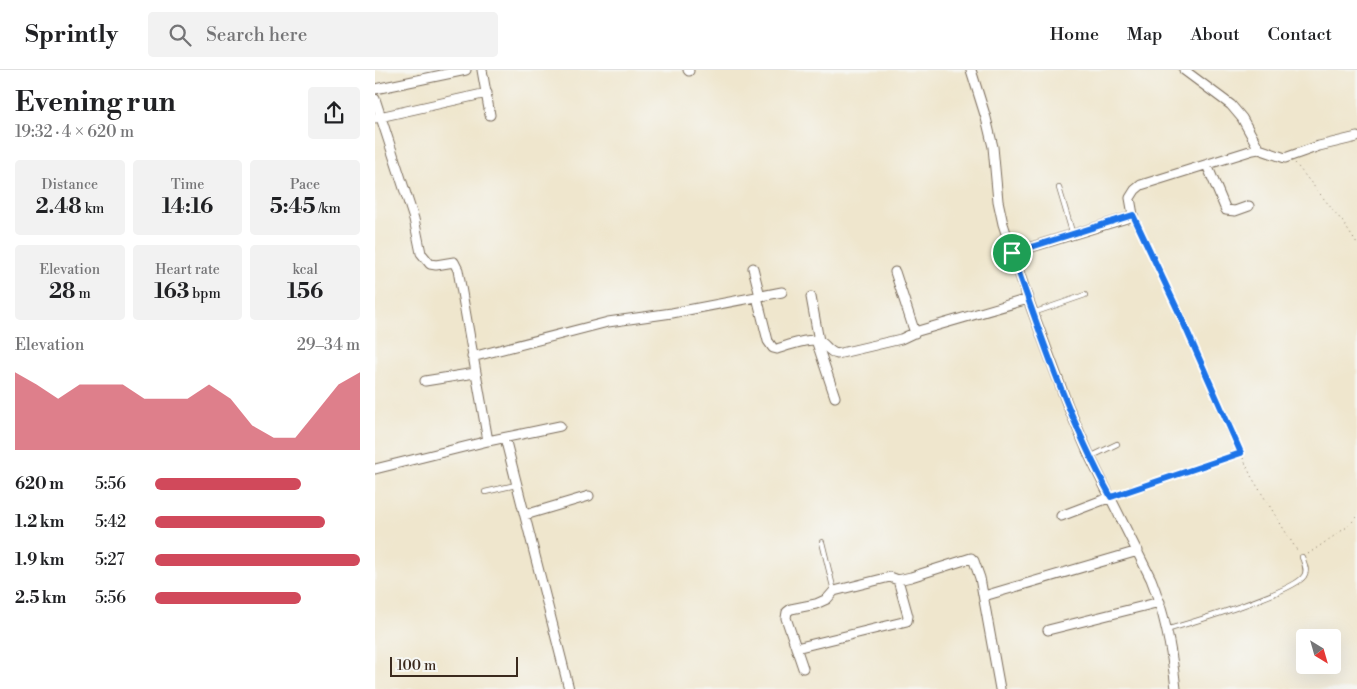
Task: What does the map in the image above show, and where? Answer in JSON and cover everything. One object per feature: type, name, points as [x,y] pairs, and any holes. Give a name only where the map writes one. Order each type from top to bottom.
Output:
[{"type":"street","points":[[375,89],[466,70]]},
{"type":"street","points":[[482,70],[490,115]]},
{"type":"street","points":[[971,70],[993,147],[998,200],[1012,253],[1067,406],[1090,457],[1151,578],[1160,602],[1175,689]]},
{"type":"street","points":[[1184,70],[1231,105],[1243,118],[1259,149],[1280,158],[1290,157],[1319,146],[1357,137]]},
{"type":"street","points":[[378,117],[487,93]]},
{"type":"street","points":[[375,98],[378,117],[415,219],[421,253],[430,264],[454,262],[456,265],[488,441]]},
{"type":"street","points":[[1012,253],[1133,215],[1130,198],[1141,184],[1259,149]]},
{"type":"street","points":[[1207,165],[1226,210],[1235,211],[1249,206]]},
{"type":"street","points":[[753,268],[768,341],[773,348],[777,349],[818,341]]},
{"type":"street","points":[[895,272],[915,333]]},
{"type":"street","points":[[472,357],[607,322],[672,313],[782,292]]},
{"type":"street","points":[[811,297],[818,341],[835,397]]},
{"type":"street","points":[[818,341],[829,351],[837,354],[901,339],[915,333],[1028,299]]},
{"type":"street","points":[[425,382],[475,373]]},
{"type":"street","points":[[375,469],[488,441],[560,426]]},
{"type":"street","points":[[505,438],[569,689]]},
{"type":"street","points":[[525,514],[589,496]]},
{"type":"street","points":[[1061,516],[1111,497]]},
{"type":"street","points":[[984,596],[1138,551]]},
{"type":"street","points":[[803,668],[786,618],[787,612],[791,609],[816,604],[827,599],[834,592],[889,577],[899,580],[971,558],[974,561],[980,578],[984,596],[1000,689]]},
{"type":"street","points":[[796,648],[907,621],[908,616],[899,580]]},
{"type":"street","points":[[1048,630],[1160,602]]},
{"type":"lane","points":[[1059,188],[1073,235]]},
{"type":"lane","points":[[1033,313],[1085,295]]},
{"type":"lane","points":[[1090,457],[1117,444]]},
{"type":"lane","points":[[1111,497],[1241,453]]},
{"type":"lane","points":[[485,492],[517,484]]},
{"type":"lane","points":[[822,542],[834,592]]},
{"type":"lane","points":[[1166,630],[1233,609],[1300,581],[1306,569],[1302,557]]},
{"type":"path","points":[[1290,157],[1342,221],[1357,244]]},
{"type":"path","points":[[1133,215],[1180,315],[1251,476],[1302,557],[1341,531],[1357,517]]},
{"type":"route","points":[[1133,215],[1241,453],[1111,497],[1067,406],[1012,253],[1133,215]]}]
